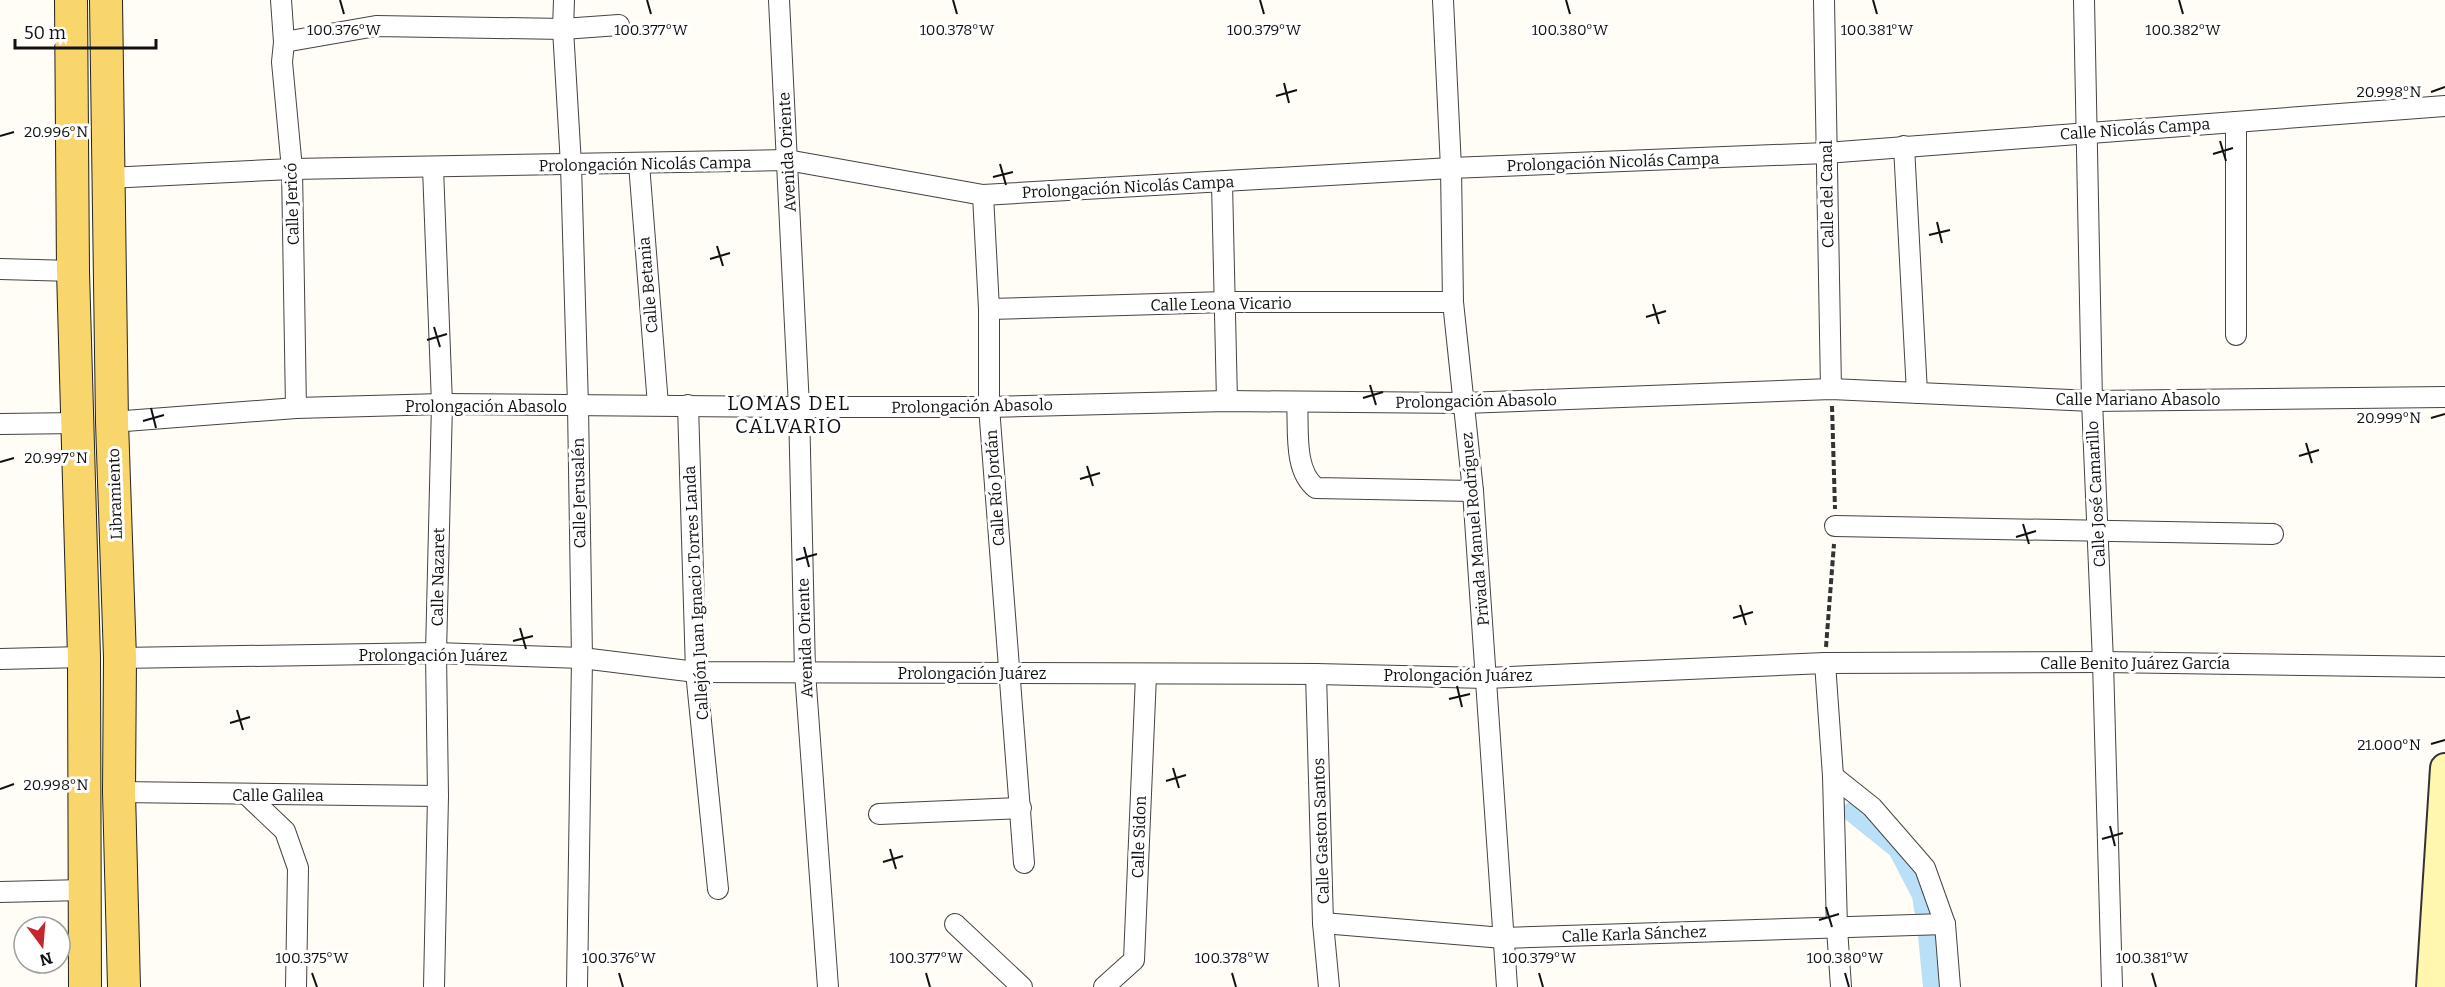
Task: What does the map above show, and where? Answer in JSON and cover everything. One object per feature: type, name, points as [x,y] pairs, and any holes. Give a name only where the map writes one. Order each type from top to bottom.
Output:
[{"type":"main road","points":[[71,0],[73,271],[84,657],[85,987]]},
{"type":"main road","name":"Libramiento","points":[[106,0],[112,422],[120,658],[118,792],[124,987]]},
{"type":"main road","points":[[2432,987],[2445,768]]},
{"type":"street","name":"Calle Jericó","points":[[281,0],[284,42],[282,62],[291,169],[296,408]]},
{"type":"street","name":"Calle Jerusalén","points":[[564,0],[563,29],[572,165],[582,658],[577,987]]},
{"type":"street","name":"Avenida Oriente","points":[[779,0],[799,407],[805,672],[828,987]]},
{"type":"street","name":"Privada Manuel Rodríguez","points":[[1443,0],[1451,168],[1453,302],[1473,491],[1507,987]]},
{"type":"street","name":"Calle del Canal","points":[[1824,0],[1831,389]]},
{"type":"street","name":"Calle José Camarillo","points":[[2084,0],[2092,401],[2103,662],[2112,987]]},
{"type":"street","points":[[284,42],[375,26],[563,29],[619,25]]},
{"type":"street","name":"Calle Nicolás Campa","points":[[1826,153],[2445,106]]},
{"type":"street","points":[[2236,122],[2236,335]]},
{"type":"street","points":[[1904,146],[1917,393]]},
{"type":"street","name":"Prolongación Nicolás Campa","points":[[108,178],[291,169],[787,160],[983,195],[1451,168],[1826,153]]},
{"type":"street","name":"Calle Betania","points":[[639,164],[658,405]]},
{"type":"street","name":"Calle Nazaret","points":[[433,168],[442,404],[436,653],[438,795],[434,987]]},
{"type":"street","points":[[1222,183],[1227,401]]},
{"type":"street","name":"Calle Río Jordán","points":[[983,195],[990,309],[988,406],[1024,863]]},
{"type":"street","points":[[0,269],[73,271]]},
{"type":"street","name":"Calle Leona Vicario","points":[[990,309],[1225,302],[1453,302]]},
{"type":"street","name":"Calle Mariano Abasolo","points":[[1831,389],[2092,401],[2445,397]]},
{"type":"street","name":"Prolongación Abasolo","points":[[112,422],[296,408],[442,404],[799,407],[1227,401],[1464,404],[1831,389]]},
{"type":"street","points":[[1297,402],[1302,469],[1307,480],[1316,488],[1473,491]]},
{"type":"street","name":"Callejón Juan Ignacio Torres Landa","points":[[688,405],[696,672],[718,889]]},
{"type":"street","points":[[1,423],[78,423]]},
{"type":"street","points":[[1835,526],[2273,534]]},
{"type":"street","name":"Prolongación Juárez","points":[[120,658],[436,653],[582,658],[696,672],[1316,674],[1487,678],[1825,663]]},
{"type":"street","points":[[0,659],[84,657]]},
{"type":"street","name":"Calle Benito Juárez García","points":[[1825,663],[2103,662],[2445,667]]},
{"type":"street","points":[[1825,663],[1833,776],[1841,987]]},
{"type":"street","name":"Calle Gaston Santos","points":[[1316,674],[1323,922],[1329,987]]},
{"type":"street","name":"Calle Sidon","points":[[1104,987],[1134,960],[1146,675]]},
{"type":"street","points":[[1833,776],[1872,807],[1925,868],[1945,924],[1950,987]]},
{"type":"street","name":"Calle Galilea","points":[[118,792],[438,795]]},
{"type":"street","points":[[248,795],[285,831],[298,868],[296,987]]},
{"type":"street","points":[[879,814],[1021,808]]},
{"type":"street","points":[[0,892],[84,890]]},
{"type":"street","name":"Calle Karla Sánchez","points":[[1323,922],[1503,938],[1945,924]]},
{"type":"street","points":[[955,924],[1022,987]]},
{"type":"waterway","points":[[1852,812],[1898,849],[1922,895],[1924,909]]},
{"type":"waterway","points":[[1928,935],[1933,987]]},
{"type":"district","name":"LOMAS DEL CALVARIO","points":[[789,414]]}]
